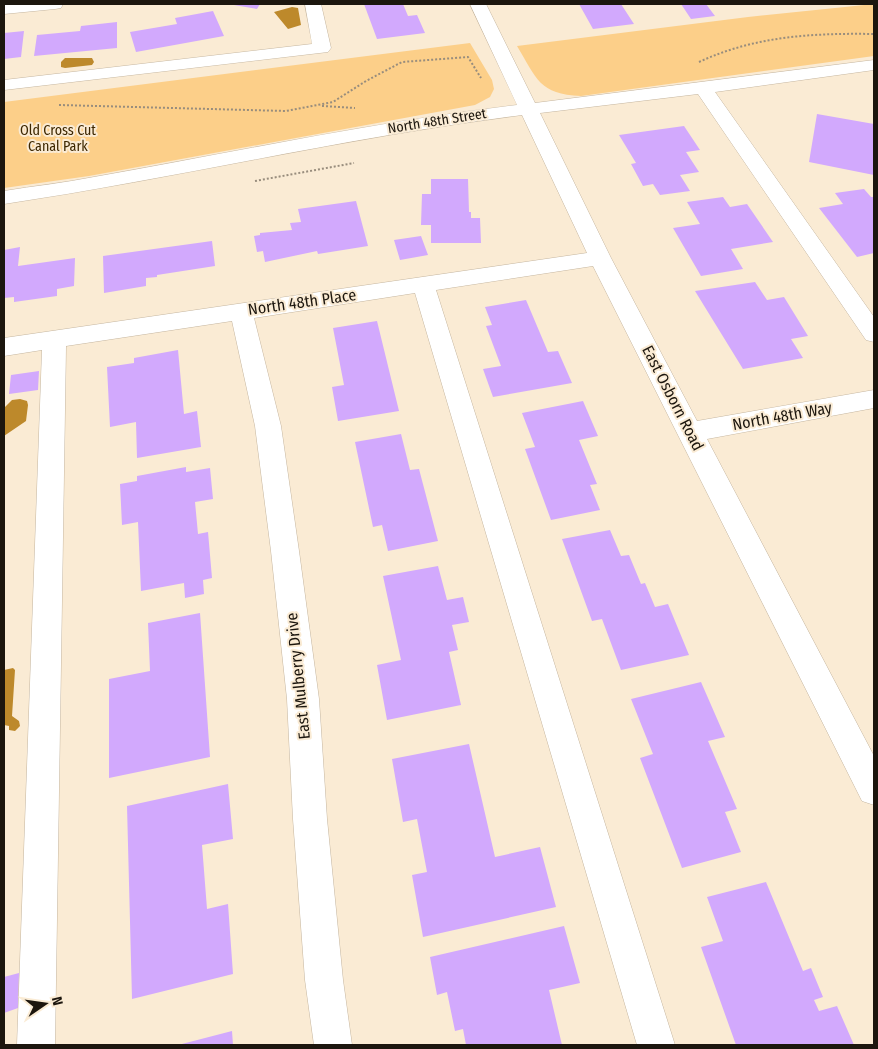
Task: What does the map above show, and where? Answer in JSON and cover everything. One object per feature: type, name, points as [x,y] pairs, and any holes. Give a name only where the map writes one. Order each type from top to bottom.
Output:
[{"type":"street","points":[[4,9],[55,4]]},
{"type":"street","points":[[4,85],[322,48],[314,4]]},
{"type":"street","name":"East Osborn Road","points":[[478,4],[526,108],[600,258],[874,789]]},
{"type":"street","name":"North 48th Street","points":[[4,198],[101,182],[322,140],[526,108],[703,88],[874,65]]},
{"type":"street","points":[[703,88],[874,334]]},
{"type":"street","name":"North 48th Place","points":[[4,347],[600,258]]},
{"type":"street","points":[[423,284],[656,1045]]},
{"type":"street","name":"East Mulberry Drive","points":[[241,311],[268,426],[285,552],[303,699],[310,819],[324,980],[333,1045]]},
{"type":"street","points":[[36,1045],[54,340]]},
{"type":"street","name":"North 48th Way","points":[[690,432],[874,399]]},
{"type":"path","points":[[697,63],[728,48],[765,39],[815,34],[874,34]]},
{"type":"path","points":[[57,105],[286,111],[333,102],[366,81],[402,62],[448,57],[468,57],[482,80]]},
{"type":"green space","points":[[874,4],[874,56],[581,96],[556,92],[541,83],[517,46],[748,17]]},
{"type":"green space","name":"Old Cross Cut Canal Park","points":[[470,43],[492,80],[494,89],[490,97],[475,105],[89,176],[4,188],[4,102]]},
{"type":"shaded area","points":[[292,7],[298,8],[301,25],[288,29],[274,12]]},
{"type":"shaded area","points":[[65,58],[92,58],[94,62],[92,65],[65,68],[61,67],[61,62]]},
{"type":"shaded area","points":[[20,399],[27,401],[26,421],[4,436],[4,408],[12,400]]},
{"type":"shaded area","points":[[13,668],[15,670],[12,716],[19,721],[20,726],[15,731],[9,730],[9,726],[4,725],[4,670]]},
{"type":"building","points":[[228,4],[260,4],[257,9]]},
{"type":"building","points":[[364,4],[403,4],[408,16],[417,15],[425,33],[377,39]]},
{"type":"building","points":[[579,4],[621,4],[634,24],[593,29]]},
{"type":"building","points":[[681,4],[706,4],[715,16],[691,19]]},
{"type":"building","points":[[213,11],[224,36],[136,52],[130,32],[177,24],[175,18]]},
{"type":"building","points":[[117,22],[117,48],[34,56],[37,35],[80,31],[81,26]]},
{"type":"building","points":[[24,31],[21,57],[4,59],[4,33]]},
{"type":"building","points":[[817,114],[874,124],[874,175],[809,162]]},
{"type":"building","points":[[684,126],[700,150],[686,152],[699,172],[680,175],[690,191],[660,195],[653,184],[643,186],[631,164],[636,163],[619,135]]},
{"type":"building","points":[[431,179],[468,179],[469,212],[471,212],[471,218],[480,218],[481,243],[431,243],[431,225],[421,225],[422,194],[431,194]]},
{"type":"building","points":[[864,189],[871,197],[874,197],[874,253],[857,257],[819,208],[843,204],[835,193]]},
{"type":"building","points":[[723,197],[730,207],[747,204],[773,242],[731,249],[743,269],[701,276],[673,228],[700,224],[687,202]]},
{"type":"building","points":[[356,201],[368,246],[318,254],[317,251],[265,262],[263,251],[257,252],[254,236],[260,235],[260,233],[292,230],[290,223],[301,222],[298,209]]},
{"type":"building","points":[[421,236],[428,255],[400,260],[394,240]]},
{"type":"building","points":[[212,241],[215,266],[157,275],[157,277],[146,278],[146,286],[104,293],[103,256]]},
{"type":"building","points":[[20,247],[18,266],[75,258],[74,286],[57,289],[57,296],[14,302],[14,297],[4,298],[4,250]]},
{"type":"building","points":[[755,282],[767,300],[784,297],[808,336],[791,339],[803,358],[743,369],[695,291]]},
{"type":"building","points":[[526,300],[548,352],[558,351],[572,383],[493,397],[483,369],[501,366],[486,326],[492,325],[485,307]]},
{"type":"building","points":[[377,321],[399,411],[338,421],[332,387],[344,385],[333,328]]},
{"type":"building","points":[[178,350],[184,414],[197,411],[201,447],[137,458],[136,422],[110,427],[107,367],[134,363],[134,358]]},
{"type":"building","points":[[39,371],[38,390],[9,394],[11,375]]},
{"type":"building","points":[[583,401],[598,436],[579,440],[597,484],[590,485],[600,510],[551,520],[525,449],[535,447],[522,413]]},
{"type":"building","points":[[401,434],[410,470],[419,469],[438,541],[388,551],[382,525],[373,527],[355,442]]},
{"type":"building","points":[[186,467],[186,472],[210,468],[213,499],[195,502],[198,534],[208,532],[212,578],[203,580],[204,594],[185,598],[184,583],[141,591],[138,522],[122,525],[120,484],[137,481],[137,476]]},
{"type":"building","points":[[610,530],[621,556],[629,555],[641,584],[645,583],[655,607],[668,604],[689,655],[621,670],[602,619],[592,621],[562,539]]},
{"type":"building","points":[[438,566],[447,600],[463,597],[469,622],[452,625],[458,650],[449,652],[461,705],[387,720],[377,665],[401,660],[383,576]]},
{"type":"building","points":[[200,613],[210,757],[109,778],[109,679],[150,671],[148,623]]},
{"type":"building","points":[[701,682],[725,737],[708,741],[737,809],[725,812],[741,852],[682,868],[640,758],[653,754],[631,699]]},
{"type":"building","points":[[469,744],[495,857],[540,847],[556,907],[423,937],[412,875],[427,872],[417,819],[403,822],[392,759]]},
{"type":"building","points":[[228,784],[233,839],[202,845],[207,909],[228,904],[233,974],[132,999],[127,806]]},
{"type":"building","points":[[766,882],[803,971],[811,968],[823,997],[814,1000],[819,1011],[837,1006],[854,1045],[736,1045],[701,947],[723,941],[707,897]]},
{"type":"building","points":[[564,926],[580,983],[549,990],[562,1045],[466,1045],[463,1029],[455,1031],[447,992],[437,995],[430,957]]},
{"type":"building","points":[[19,973],[18,1008],[4,1013],[4,977]]},
{"type":"building","points":[[232,1031],[233,1045],[178,1045]]}]
